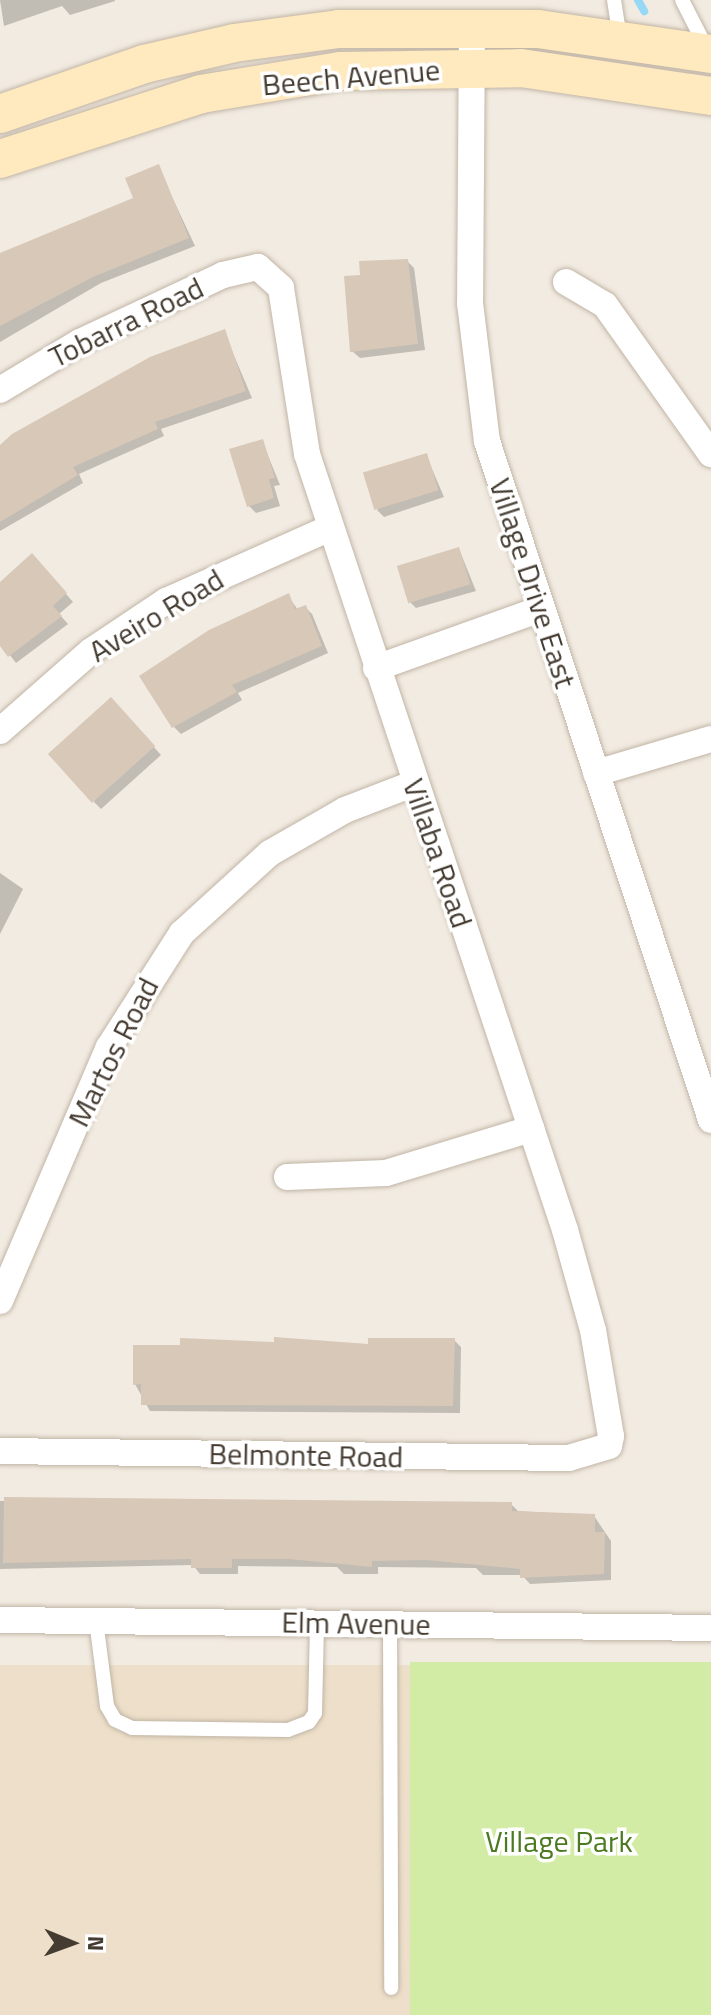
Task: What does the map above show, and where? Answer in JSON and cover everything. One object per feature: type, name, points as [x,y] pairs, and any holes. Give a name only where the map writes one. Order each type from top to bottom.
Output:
[{"type":"street","name":"Beech Avenue","points":[[0,114],[144,64],[234,43],[339,29],[472,25],[620,38],[710,54]]},
{"type":"street","name":"Village Drive East","points":[[472,25],[470,262],[476,377],[495,472],[711,1120]]},
{"type":"street","name":"Beech Avenue","points":[[0,159],[201,94],[340,71],[472,67],[575,74],[711,96]]},
{"type":"street","name":"Tobarra Road","points":[[0,390],[80,342],[177,295],[258,267]]},
{"type":"street","name":"Villaba Road","points":[[258,267],[274,279],[284,299],[299,416],[330,528],[531,1129],[593,1330],[610,1414],[609,1446]]},
{"type":"street","points":[[566,282],[605,305],[711,454]]},
{"type":"street","name":"Aveiro Road","points":[[0,731],[91,651],[166,601],[330,528]]},
{"type":"street","points":[[376,668],[541,609]]},
{"type":"street","points":[[596,773],[711,739]]},
{"type":"street","name":"Martos Road","points":[[0,1301],[109,1047],[182,933],[270,853],[345,810],[415,783]]},
{"type":"street","points":[[287,1177],[386,1173],[531,1129]]},
{"type":"street","name":"Belmonte Road","points":[[0,1451],[569,1458],[609,1446]]},
{"type":"street","name":"Elm Avenue","points":[[0,1620],[711,1628]]},
{"type":"lane","points":[[614,0],[620,38]]},
{"type":"lane","points":[[682,0],[710,54]]},
{"type":"lane","points":[[96,1620],[107,1706],[115,1720],[132,1728],[288,1730],[300,1728],[315,1713],[317,1622]]},
{"type":"lane","points":[[390,1624],[391,1988]]},
{"type":"shaded area","points":[[0,1665],[410,1665],[410,2015],[0,2015]]},
{"type":"green space","name":"Village Park","points":[[410,1662],[711,1662],[711,2015],[410,2015]]},
{"type":"building","points":[[159,164],[189,238],[93,277],[0,326],[0,253],[133,198],[125,178]]},
{"type":"building","points":[[408,259],[418,344],[350,352],[344,276],[360,275],[359,261]]},
{"type":"building","points":[[225,329],[246,391],[155,422],[158,429],[73,467],[78,475],[0,522],[0,445],[12,434],[150,357]]},
{"type":"building","points":[[263,439],[275,478],[269,479],[274,498],[247,507],[229,449]]},
{"type":"building","points":[[427,453],[438,490],[374,510],[363,473]]},
{"type":"building","points":[[459,547],[470,584],[408,603],[397,566]]},
{"type":"building","points":[[32,553],[67,593],[53,606],[62,616],[8,657],[0,646],[0,582]]},
{"type":"building","points":[[289,593],[295,609],[306,605],[322,646],[232,685],[237,692],[172,728],[139,676],[209,630]]},
{"type":"building","points":[[111,697],[155,746],[92,803],[48,754]]},
{"type":"building","points":[[274,1337],[368,1344],[368,1338],[455,1338],[453,1406],[141,1405],[141,1384],[133,1385],[133,1345],[180,1345],[180,1338],[274,1342]]},
{"type":"building","points":[[4,1497],[512,1502],[512,1511],[595,1514],[595,1532],[605,1532],[604,1574],[520,1578],[520,1569],[426,1560],[372,1561],[372,1567],[289,1559],[232,1559],[232,1568],[191,1568],[191,1559],[3,1563]]},
{"type":"waterway","points":[[638,0],[644,11]]}]
